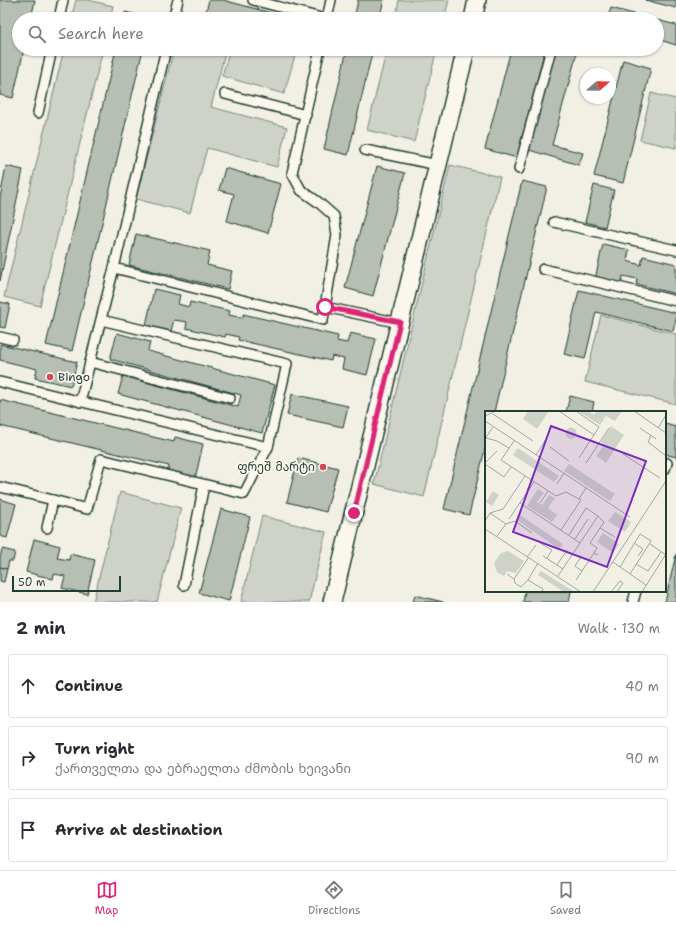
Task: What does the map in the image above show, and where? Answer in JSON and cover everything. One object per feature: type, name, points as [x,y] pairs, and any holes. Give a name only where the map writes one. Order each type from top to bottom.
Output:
[{"type":"street","points":[[474,12],[477,0]]},
{"type":"street","points":[[332,602],[464,56]]},
{"type":"lane","points":[[60,12],[63,0]]},
{"type":"lane","points":[[175,12],[178,0]]},
{"type":"lane","points":[[253,0],[299,12]]},
{"type":"lane","points":[[328,12],[331,0]]},
{"type":"lane","points":[[38,112],[50,56]]},
{"type":"lane","points":[[80,402],[114,268],[164,56]]},
{"type":"lane","points":[[114,268],[323,320],[337,235],[334,216],[301,190],[292,173],[318,56]]},
{"type":"lane","points":[[519,169],[550,56]]},
{"type":"lane","points":[[225,94],[306,114]]},
{"type":"lane","points":[[365,150],[438,165]]},
{"type":"lane","points":[[554,222],[676,250]]},
{"type":"lane","points":[[543,269],[676,302]]},
{"type":"lane","points":[[325,307],[400,322]]},
{"type":"lane","points":[[0,487],[87,509],[101,459],[244,494],[268,447],[287,364],[101,320]]},
{"type":"lane","points":[[0,337],[13,340]]},
{"type":"lane","points":[[90,362],[230,398]]},
{"type":"lane","points":[[0,382],[268,447]]},
{"type":"lane","points":[[184,585],[204,485]]},
{"type":"lane","points":[[47,528],[53,500]]},
{"type":"lane","points":[[633,602],[636,592]]},
{"type":"shaded area","points":[[76,0],[88,0],[113,6],[112,12],[73,12]]},
{"type":"shaded area","points":[[399,0],[449,0],[446,12],[396,12]]},
{"type":"shaded area","points":[[62,56],[101,56],[40,306],[4,297]]},
{"type":"shaded area","points":[[172,56],[224,56],[211,107],[287,127],[277,167],[207,148],[190,213],[136,199]]},
{"type":"shaded area","points":[[228,56],[295,56],[284,94],[222,76]]},
{"type":"shaded area","points":[[385,56],[435,56],[414,142],[367,130]]},
{"type":"shaded area","points":[[651,93],[676,99],[676,148],[640,140]]},
{"type":"shaded area","points":[[450,165],[500,177],[424,497],[374,484]]},
{"type":"shaded area","points":[[601,315],[676,334],[676,404],[585,382]]},
{"type":"shaded area","points":[[120,492],[181,508],[157,602],[93,602]]},
{"type":"shaded area","points":[[262,516],[326,532],[309,602],[241,602]]},
{"type":"building","points":[[0,0],[35,0],[32,12],[12,12],[12,56],[22,56],[13,98],[0,95]]},
{"type":"building","points":[[209,0],[223,0],[268,12],[206,12]]},
{"type":"building","points":[[358,0],[384,0],[381,12],[355,12]]},
{"type":"building","points":[[645,0],[676,0],[676,8]]},
{"type":"building","points":[[611,8],[626,12],[610,12]]},
{"type":"building","points":[[664,22],[676,25],[676,45],[664,41]]},
{"type":"building","points":[[114,56],[141,56],[72,351],[46,345]]},
{"type":"building","points":[[345,56],[371,56],[348,155],[324,149]]},
{"type":"building","points":[[509,56],[543,56],[517,158],[485,149]]},
{"type":"building","points":[[554,56],[576,56],[552,145],[583,153],[579,165],[529,150]]},
{"type":"building","points":[[623,60],[651,68],[623,183],[594,176],[612,104],[616,104],[616,88]]},
{"type":"building","points":[[6,166],[23,170],[0,281],[0,198]]},
{"type":"building","points":[[377,166],[405,173],[373,296],[345,288]]},
{"type":"building","points":[[225,168],[281,184],[268,233],[227,221],[234,194],[219,190]]},
{"type":"building","points":[[522,181],[547,187],[494,411],[485,411],[485,449],[469,515],[444,509]]},
{"type":"building","points":[[594,185],[614,190],[605,227],[585,222]]},
{"type":"building","points":[[136,234],[210,251],[207,265],[232,271],[228,289],[129,265]]},
{"type":"building","points":[[603,244],[629,250],[627,261],[641,265],[643,256],[676,264],[676,294],[636,284],[637,279],[623,276],[621,285],[595,279]]},
{"type":"building","points":[[154,289],[180,295],[178,304],[189,307],[190,302],[230,311],[229,315],[243,318],[243,314],[338,336],[337,341],[347,343],[350,333],[376,339],[367,375],[342,369],[344,359],[332,356],[331,361],[238,340],[239,337],[226,334],[225,337],[186,328],[187,322],[174,320],[171,331],[146,325]]},
{"type":"building","points":[[579,290],[676,313],[673,331],[596,312],[585,359],[564,354]]},
{"type":"building","points":[[0,302],[10,304],[5,328],[0,327]]},
{"type":"building","points":[[117,333],[150,342],[148,351],[275,385],[262,433],[118,394],[123,376],[238,407],[241,395],[110,359]]},
{"type":"building","points":[[0,344],[77,362],[71,386],[35,378],[37,369],[0,360]]},
{"type":"building","points":[[292,394],[348,406],[343,427],[287,415]]},
{"type":"building","points":[[570,396],[594,402],[592,411],[566,411]]},
{"type":"building","points":[[0,400],[174,442],[175,437],[203,444],[195,479],[167,473],[169,466],[0,426]]},
{"type":"building","points":[[666,424],[676,427],[676,457],[666,454]]},
{"type":"building","points":[[298,458],[338,468],[326,512],[287,502]]},
{"type":"building","points":[[0,499],[16,504],[7,538],[0,536]]},
{"type":"building","points":[[221,509],[250,517],[229,601],[199,593]]},
{"type":"building","points":[[34,539],[60,546],[57,558],[69,560],[70,554],[95,560],[87,594],[62,588],[65,576],[54,574],[53,579],[26,572]]},
{"type":"building","points":[[2,549],[15,552],[13,561],[9,561],[7,569],[0,567]]},
{"type":"building","points":[[676,554],[676,602],[665,602]]},
{"type":"building","points":[[0,567],[7,569],[4,582],[0,581]]},
{"type":"building","points":[[525,592],[571,592],[569,602],[523,602]]},
{"type":"building","points":[[415,595],[443,602],[413,602]]},
{"type":"place","name":"Bingo","points":[[50,377]]},
{"type":"place","name":"ფრეშ მარტი","points":[[323,467]]},
{"type":"route","points":[[325,307],[400,322],[354,513]]}]
